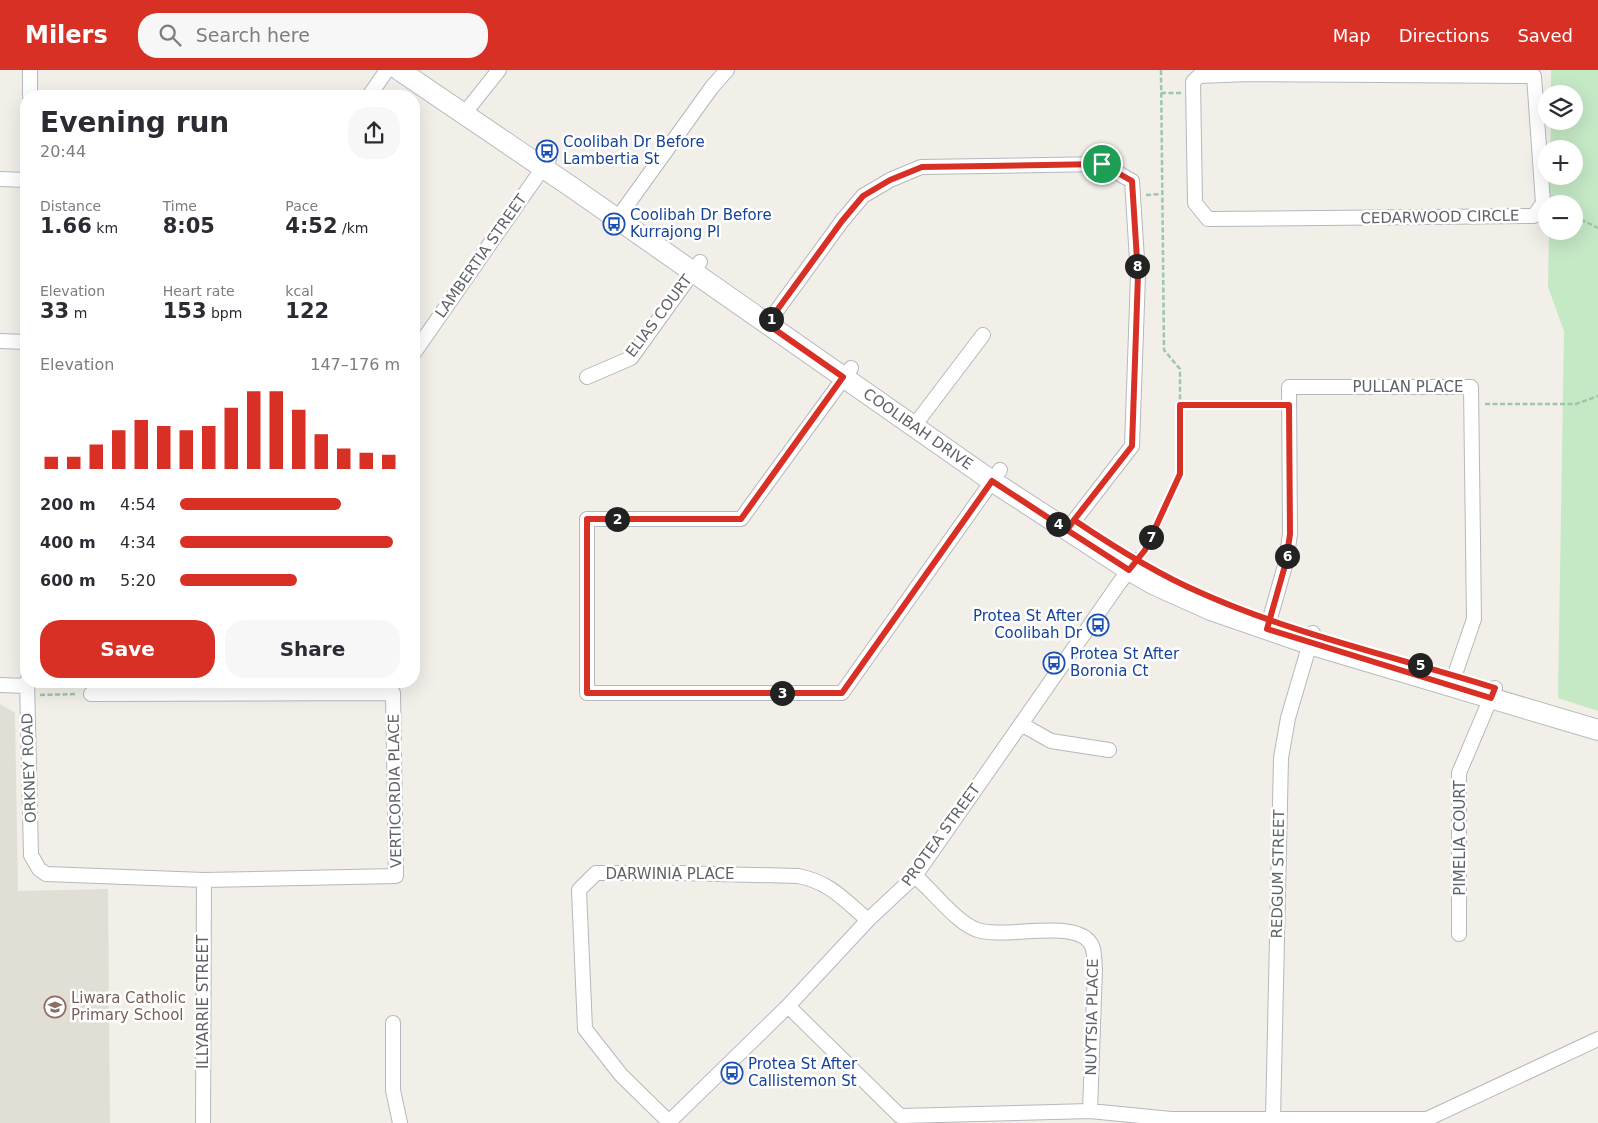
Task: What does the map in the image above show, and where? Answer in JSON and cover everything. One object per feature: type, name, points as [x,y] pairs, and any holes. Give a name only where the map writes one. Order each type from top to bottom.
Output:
[{"type":"main road","name":"COOLIBAH DRIVE","points":[[399,70],[468,110],[917,422],[1133,565],[1200,592],[1268,624],[1493,693],[1598,720]]},
{"type":"main road","name":"COOLIBAH DRIVE","points":[[420,70],[468,110]]},
{"type":"main road","name":"COOLIBAH DRIVE","points":[[1493,693],[1598,730]]},
{"type":"street","points":[[30,70],[30,90]]},
{"type":"street","points":[[374,90],[387,70]]},
{"type":"street","points":[[468,110],[499,70]]},
{"type":"street","points":[[620,215],[712,87],[727,70]]},
{"type":"street","name":"CEDARWOOD CIRCLE","points":[[1249,72],[1460,73],[1534,76],[1543,203],[1534,216],[1208,219],[1195,203],[1193,82],[1199,76],[1249,72]]},
{"type":"street","name":"LAMBERTIA STREET","points":[[420,344],[546,164]]},
{"type":"street","points":[[770,319],[842,221],[863,196],[890,180],[922,167],[1102,164],[1132,181],[1138,275],[1132,446],[1070,525]]},
{"type":"street","points":[[0,179],[20,180]]},
{"type":"street","name":"ELIAS COURT","points":[[587,377],[631,358],[696,267]]},
{"type":"street","points":[[917,422],[984,335]]},
{"type":"street","points":[[0,341],[20,342]]},
{"type":"street","points":[[847,372],[741,519],[587,519],[587,693],[842,693],[996,476]]},
{"type":"street","name":"PULLAN PLACE","points":[[1268,624],[1286,562],[1290,534],[1289,387],[1471,387],[1474,619],[1453,681]]},
{"type":"street","name":"PROTEA STREET","points":[[668,1123],[788,1006],[868,920],[916,876],[1133,565]]},
{"type":"street","name":"REDGUM STREET","points":[[1273,1119],[1281,758],[1288,718],[1311,638]]},
{"type":"street","points":[[0,685],[20,687]]},
{"type":"street","name":"ORKNEY ROAD","points":[[26,688],[31,855]]},
{"type":"street","name":"VERTICORDIA PLACE","points":[[31,855],[39,869],[46,874],[54,875],[204,880],[396,876],[393,693],[92,694]]},
{"type":"street","name":"PIMELIA COURT","points":[[1460,934],[1460,773],[1493,693]]},
{"type":"street","points":[[1021,724],[1051,741],[1109,750]]},
{"type":"street","name":"DARWINIA PLACE","points":[[668,1123],[621,1075],[585,1030],[579,890],[596,873],[798,876],[815,879],[827,884],[868,920]]},
{"type":"street","name":"NUYTSIA PLACE","points":[[916,876],[961,921],[975,929],[986,932],[1006,933],[1068,931],[1085,937],[1089,941],[1093,948],[1095,969],[1090,1111]]},
{"type":"street","name":"ILLYARRIE STREET","points":[[203,1123],[204,880]]},
{"type":"street","points":[[788,1006],[900,1116],[1090,1111],[1171,1121],[1427,1119],[1598,1039]]},
{"type":"street","points":[[393,1023],[393,1090],[400,1123]]},
{"type":"path","points":[[1133,565],[1145,550],[1180,474],[1180,369],[1164,350],[1161,70]]},
{"type":"path","points":[[1161,93],[1193,93]]},
{"type":"path","points":[[1583,220],[1598,228]]},
{"type":"path","points":[[1471,404],[1576,404],[1598,396]]},
{"type":"path","points":[[1180,405],[1289,405]]},
{"type":"path","points":[[26,688],[92,694]]},
{"type":"shaded area","name":"Liwara Catholic Primary School","points":[[0,704],[15,713],[18,891],[108,889],[110,1123],[0,1123]]},
{"type":"green space","points":[[1551,70],[1598,70],[1598,711],[1558,698],[1564,331],[1548,287],[1549,240],[1583,240],[1583,195],[1549,195],[1550,185],[1583,185],[1583,140],[1550,140],[1551,130],[1583,130],[1583,85],[1551,85]]},
{"type":"place","name":"Coolibah Dr Before Lambertia St","points":[[547,151]]},
{"type":"place","name":"Coolibah Dr Before Kurrajong Pl","points":[[614,224]]},
{"type":"place","name":"Protea St After Coolibah Dr","points":[[1098,625]]},
{"type":"place","name":"Protea St After Boronia Ct","points":[[1054,663]]},
{"type":"place","name":"Liwara Catholic Primary School","points":[[55,1007]]},
{"type":"place","name":"Protea St After Callistemon St","points":[[732,1073]]},
{"type":"route","points":[[1102,164],[922,167],[890,180],[863,196],[842,221],[767,324],[843,377],[741,519],[587,519],[587,693],[842,693],[992,481],[1067,530],[1074,520],[1103,540],[1137,560],[1170,579],[1243,610],[1270,619],[1312,633],[1495,688],[1491,698],[1310,644],[1267,629],[1270,619],[1286,562],[1290,534],[1289,405],[1180,405],[1180,474],[1145,550],[1137,560],[1129,570],[1067,530],[1074,520],[1132,446],[1138,275],[1132,181],[1102,164]]}]
